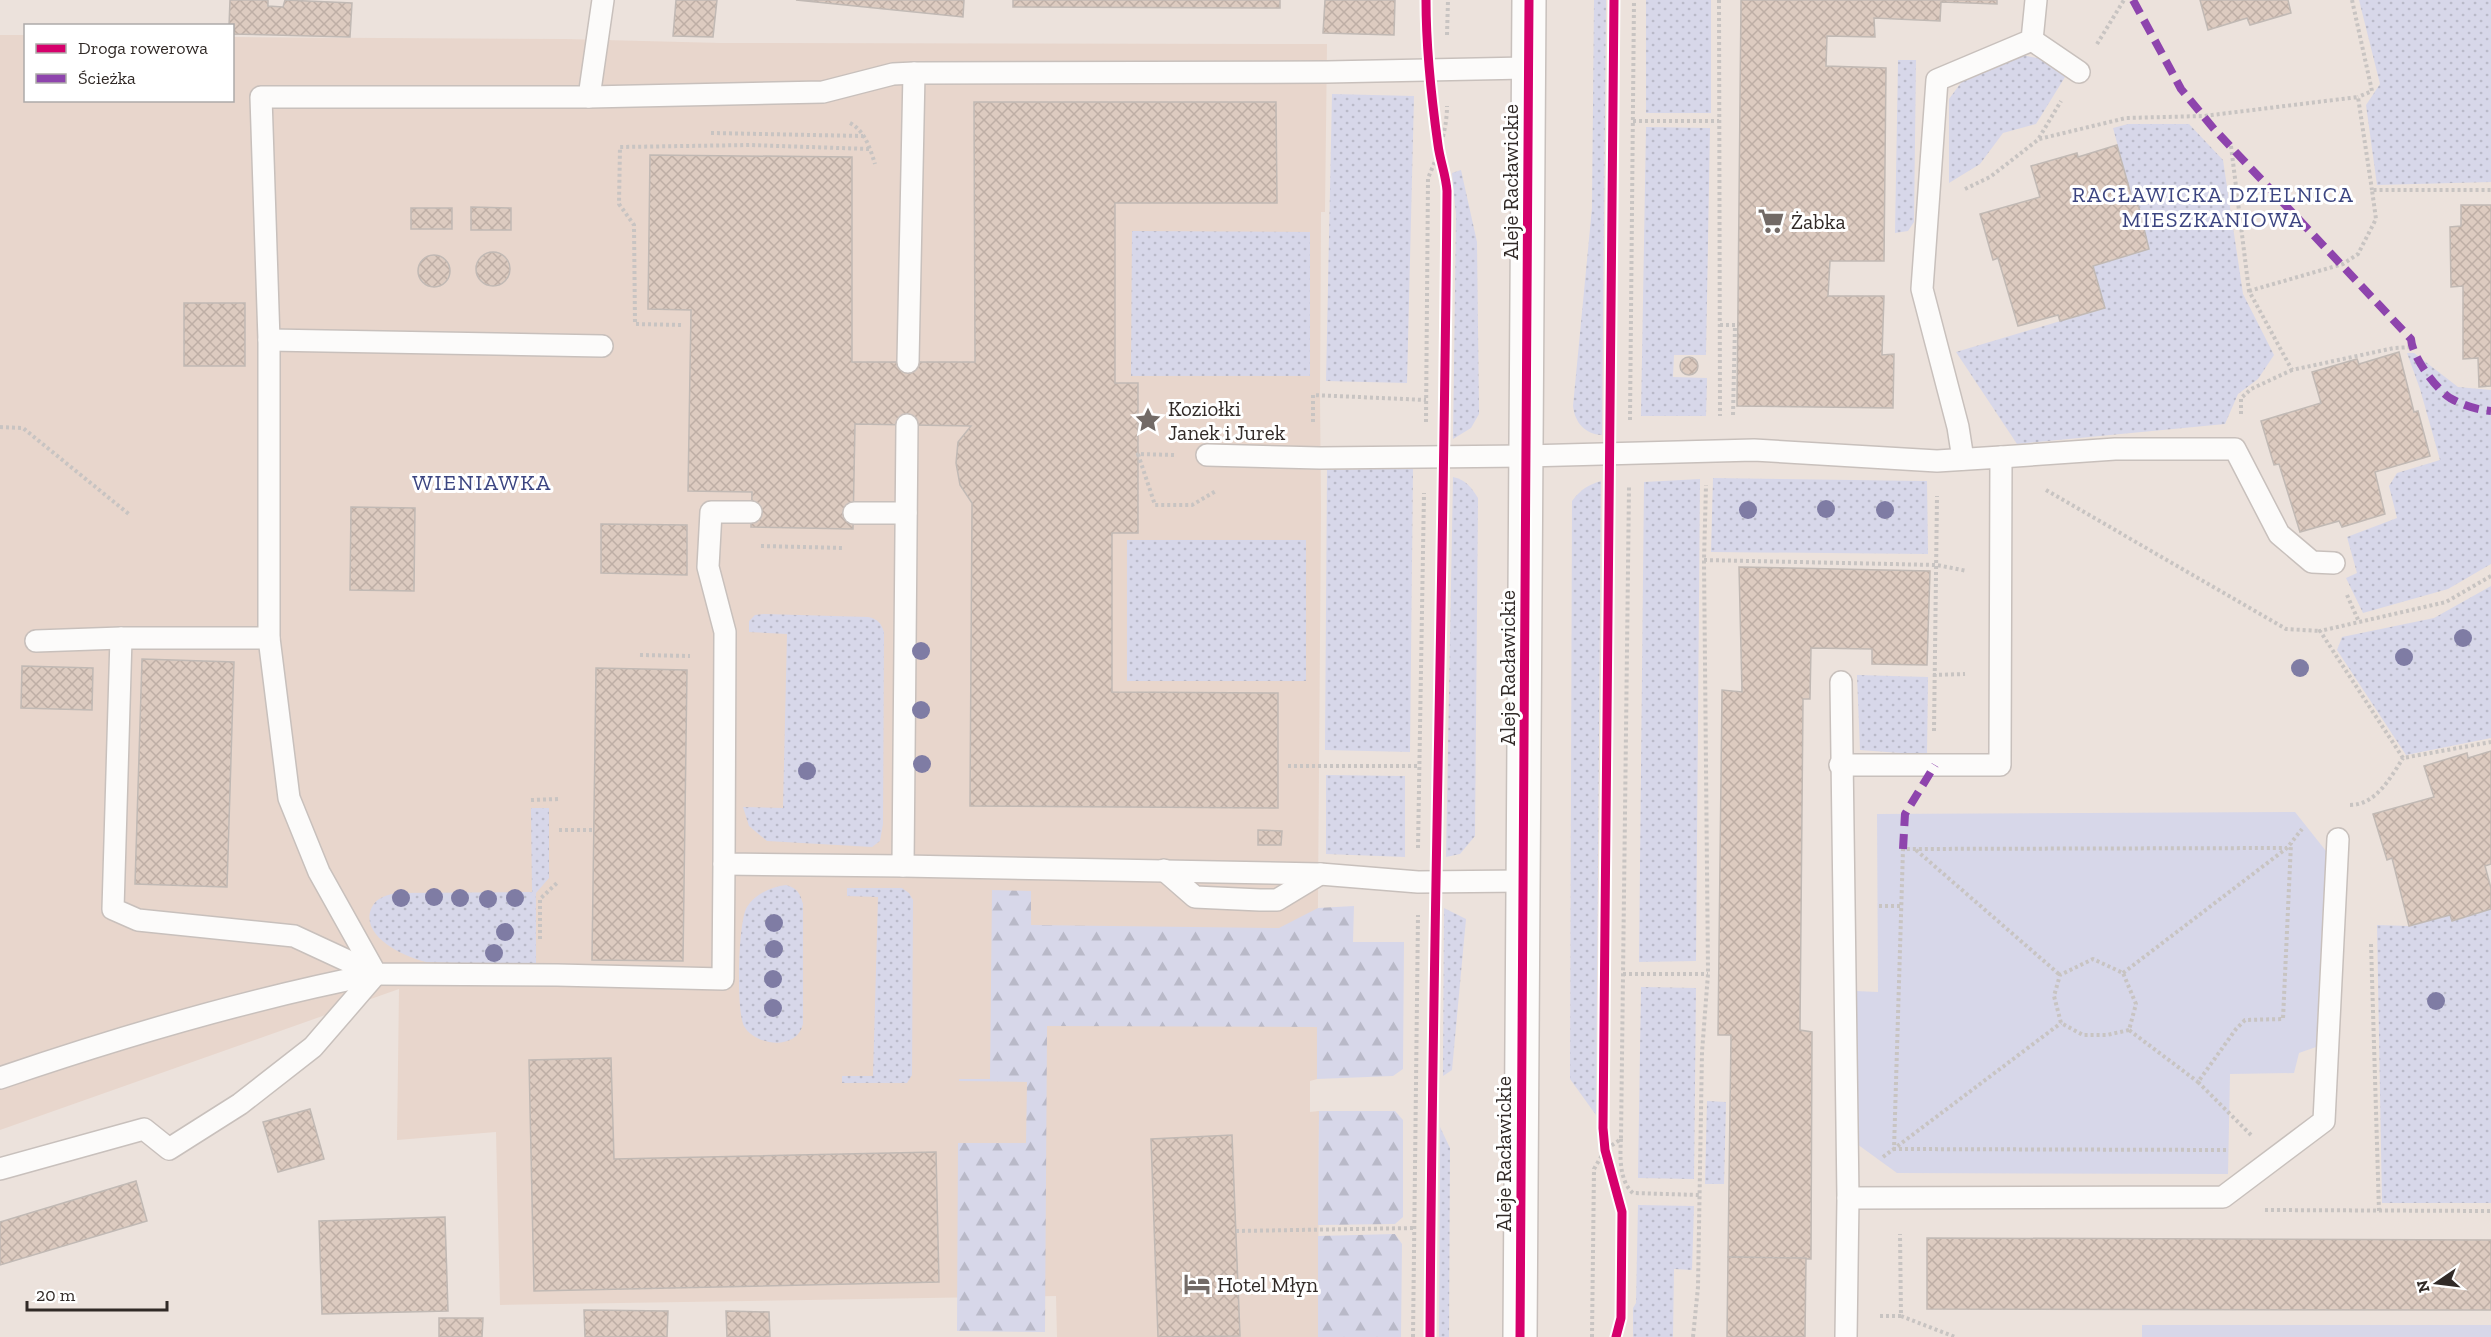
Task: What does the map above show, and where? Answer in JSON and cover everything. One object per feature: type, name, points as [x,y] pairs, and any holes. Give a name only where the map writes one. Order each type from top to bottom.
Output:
[{"type":"street","name":"Aleje Racławickie","points":[[1520,1337],[1529,0]]},
{"type":"lane","points":[[590,97],[603,0]]},
{"type":"lane","points":[[2031,40],[2036,0]]},
{"type":"lane","points":[[2031,40],[2079,72]]},
{"type":"lane","points":[[1963,459],[1958,428],[1922,289],[1937,80],[2031,40]]},
{"type":"lane","points":[[376,974],[319,872],[289,798],[269,638],[269,340],[261,97],[590,97],[823,92],[893,74],[1528,68]]},
{"type":"lane","points":[[908,362],[914,74]]},
{"type":"lane","points":[[269,340],[602,346]]},
{"type":"lane","points":[[903,866],[907,425]]},
{"type":"lane","points":[[1207,455],[1320,458],[1754,450],[1937,461],[2115,449],[2235,449],[2279,534],[2312,562],[2334,563]]},
{"type":"lane","points":[[1840,765],[2000,765],[2001,457]]},
{"type":"lane","points":[[0,1077],[123,1038],[281,994],[376,974],[723,979],[725,632],[708,567],[711,512],[751,512]]},
{"type":"lane","points":[[854,513],[906,513]]},
{"type":"lane","points":[[36,641],[121,638],[269,638]]},
{"type":"lane","points":[[121,638],[113,909],[138,920],[294,936],[376,974]]},
{"type":"lane","points":[[1841,682],[1840,765],[1848,1198],[1846,1326]]},
{"type":"lane","points":[[1848,1198],[2223,1197],[2324,1120],[2338,839]]},
{"type":"lane","points":[[724,864],[1164,870],[1195,897],[1260,900],[1276,900],[1320,874],[1418,882],[1524,881]]},
{"type":"lane","points":[[0,1169],[144,1129],[169,1149],[240,1104],[313,1047],[376,974]]},
{"type":"path","points":[[1443,162],[1439,152],[1437,70],[1448,0]]},
{"type":"path","points":[[1634,0],[1620,1157],[1627,1188],[1633,1192],[1699,1195]]},
{"type":"path","points":[[1719,0],[1720,424]]},
{"type":"path","points":[[1959,193],[1990,177],[2038,139],[2126,118],[2204,116],[2358,97],[2372,91],[2352,0]]},
{"type":"path","points":[[1413,1337],[1418,766],[1428,178],[1439,152],[1447,120],[1437,70]]},
{"type":"path","points":[[2249,291],[2343,264],[2358,254],[2376,219],[2358,97]]},
{"type":"path","points":[[1633,121],[1719,121]]},
{"type":"path","points":[[839,123],[851,123],[858,127],[870,149],[876,171]]},
{"type":"path","points":[[702,133],[863,136]]},
{"type":"path","points":[[681,325],[635,324],[634,225],[619,204],[620,147],[750,145],[870,149]]},
{"type":"path","points":[[2231,146],[2249,291],[2292,370]]},
{"type":"path","points":[[2372,190],[2491,190]]},
{"type":"path","points":[[1720,325],[1735,325],[1733,424]]},
{"type":"path","points":[[2241,417],[2241,398],[2251,389],[2292,370],[2394,348],[2412,347]]},
{"type":"path","points":[[0,427],[23,428],[130,515]]},
{"type":"path","points":[[2001,457],[2009,468],[2286,628],[2320,631],[2446,602],[2491,576]]},
{"type":"path","points":[[1935,765],[1933,675],[1937,565],[1937,461]]},
{"type":"path","points":[[1693,1337],[1698,1287],[1702,1052],[1708,974],[1705,501]]},
{"type":"path","points":[[1704,560],[1937,565]]},
{"type":"path","points":[[2320,631],[2403,758]]},
{"type":"path","points":[[640,655],[684,656]]},
{"type":"path","points":[[2340,805],[2356,805],[2384,789],[2403,758],[2491,742]]},
{"type":"path","points":[[1288,766],[1418,766]]},
{"type":"path","points":[[531,800],[559,800]]},
{"type":"path","points":[[2123,973],[2287,848],[2303,828]]},
{"type":"path","points":[[559,830],[594,830]]},
{"type":"path","points":[[2198,1082],[2236,1029],[2246,1020],[2283,1018],[2291,843]]},
{"type":"path","points":[[1894,1149],[1903,849],[2287,848]]},
{"type":"path","points":[[1915,849],[2060,975]]},
{"type":"path","points":[[540,975],[540,899],[558,882]]},
{"type":"path","points":[[2371,936],[2379,1211]]},
{"type":"path","points":[[2129,1030],[2136,1004],[2123,973],[2093,959],[2060,975],[2054,996],[2061,1023],[2083,1035],[2107,1035],[2129,1030],[2198,1082],[2274,1158]]},
{"type":"path","points":[[1623,974],[1708,974]]},
{"type":"path","points":[[1879,1159],[2061,1023]]},
{"type":"path","points":[[1604,1139],[1608,1161]]},
{"type":"path","points":[[1592,1337],[1594,1169],[1605,1150],[1621,1139]]},
{"type":"path","points":[[1894,1149],[2229,1150]]},
{"type":"path","points":[[1900,1198],[1900,1316]]},
{"type":"path","points":[[1236,1231],[1415,1228]]},
{"type":"path","points":[[1846,1326],[1900,1316],[1955,1337]]},
{"type":"shaded area","points":[[0,35],[24,35],[24,102],[234,102],[234,37],[565,39],[721,43],[1327,44],[1325,212],[1321,212],[1317,1027],[1320,1033],[1317,1079],[1310,1081],[1310,1112],[1319,1111],[1318,1337],[1057,1337],[1056,1296],[500,1305],[496,1132],[397,1140],[399,989],[0,1130]]},
{"type":"green space","points":[[1594,0],[1606,0],[1602,435],[1586,430],[1582,426],[1576,418],[1573,406],[1592,208]]},
{"type":"green space","points":[[1646,0],[1711,0],[1711,113],[1646,113]]},
{"type":"green space","points":[[2359,0],[2491,0],[2491,182],[2377,185],[2366,105],[2380,84]]},
{"type":"green space","points":[[2022,55],[2042,59],[2065,77],[2036,124],[2003,133],[1980,164],[1949,183],[1949,99],[1963,80]]},
{"type":"green space","points":[[1898,60],[1916,60],[1914,222],[1908,231],[1895,233]]},
{"type":"green space","points":[[1332,94],[1414,96],[1407,383],[1326,381]]},
{"type":"green space","points":[[2128,124],[2189,124],[2223,160],[2243,294],[2274,355],[2258,379],[2238,394],[2225,424],[2017,444],[1956,352],[2104,308],[2093,266],[2149,249],[2138,205],[2134,205],[2113,128]]},
{"type":"green space","points":[[1646,127],[1710,128],[1706,355],[1674,355],[1673,377],[1707,378],[1706,416],[1641,416]]},
{"type":"green space","points":[[1461,170],[1477,242],[1479,414],[1471,428],[1453,439],[1456,215],[1452,173]]},
{"type":"green space","points":[[1132,231],[1310,232],[1310,376],[1131,376]]},
{"type":"green space","points":[[2407,353],[2414,353],[2458,387],[2491,390],[2491,564],[2448,589],[2363,613],[2346,578],[2357,573],[2347,537],[2397,518],[2389,486],[2397,473],[2440,460],[2420,389]]},
{"type":"green space","points":[[1413,468],[1410,752],[1325,750],[1327,470]]},
{"type":"green space","points":[[1453,477],[1468,484],[1478,498],[1475,836],[1460,854],[1446,857]]},
{"type":"green space","points":[[1713,478],[1927,481],[1928,554],[1711,552]]},
{"type":"green space","points":[[1700,479],[1696,961],[1639,962],[1644,482]]},
{"type":"green space","points":[[1601,481],[1596,1115],[1570,1079],[1572,501],[1585,488]]},
{"type":"green space","points":[[1127,540],[1306,540],[1306,681],[1127,681]]},
{"type":"green space","points":[[2491,586],[2491,738],[2406,755],[2337,650],[2342,637],[2434,618]]},
{"type":"green space","points":[[755,615],[868,617],[877,620],[882,626],[884,632],[883,824],[880,841],[872,847],[767,841],[749,826],[743,807],[783,808],[787,634],[749,632],[749,621]]},
{"type":"green space","points":[[1857,675],[1928,677],[1927,755],[1860,750]]},
{"type":"green space","points":[[1326,775],[1405,776],[1405,857],[1326,854]]},
{"type":"green space","points":[[531,808],[549,808],[549,878],[536,893],[536,966],[426,962],[408,956],[388,945],[373,930],[370,922],[372,908],[383,897],[395,893],[532,892]]},
{"type":"green space","points":[[2295,812],[2326,851],[2316,1047],[2299,1053],[2294,1073],[2230,1074],[2228,1174],[1897,1173],[1857,1144],[1855,991],[1878,992],[1877,814]]},
{"type":"green space","points":[[786,885],[798,892],[803,904],[803,1024],[793,1039],[775,1043],[757,1038],[744,1026],[741,1017],[739,985],[740,947],[744,916],[750,902],[764,892]]},
{"type":"green space","points":[[847,888],[902,888],[913,900],[912,1075],[907,1083],[842,1083],[842,1076],[873,1076],[878,897],[847,896]]},
{"type":"green space","points":[[992,890],[1031,891],[1031,925],[1279,928],[1318,908],[1354,906],[1353,942],[1404,942],[1403,1069],[1393,1076],[1317,1079],[1317,1027],[1047,1026],[1045,1332],[957,1331],[958,1143],[1026,1143],[1027,1082],[959,1081],[959,1079],[990,1079]]},
{"type":"green space","points":[[1444,908],[1466,919],[1452,1070],[1443,1076]]},
{"type":"green space","points":[[2491,909],[2491,1203],[2382,1203],[2377,925],[2409,926],[2450,915],[2452,921]]},
{"type":"green space","points":[[1641,987],[1696,988],[1694,1179],[1638,1178]]},
{"type":"green space","points":[[1707,1101],[1726,1102],[1724,1184],[1705,1184]]},
{"type":"green space","points":[[1319,1111],[1395,1111],[1403,1120],[1403,1217],[1395,1224],[1318,1225]]},
{"type":"green space","points":[[1440,1127],[1450,1148],[1449,1337],[1439,1337]]},
{"type":"green space","points":[[1638,1205],[1694,1206],[1692,1270],[1674,1269],[1673,1337],[1633,1337]]},
{"type":"green space","points":[[1395,1234],[1402,1244],[1401,1337],[1318,1337],[1318,1236]]},
{"type":"green space","points":[[2142,1325],[2491,1325],[2491,1337],[2142,1337]]},
{"type":"building","points":[[230,0],[268,0],[268,6],[283,7],[285,0],[352,3],[350,37],[234,34],[234,24],[229,24]]},
{"type":"building","points":[[676,0],[717,0],[713,37],[673,36]]},
{"type":"building","points":[[796,0],[964,0],[963,17]]},
{"type":"building","points":[[1013,0],[1280,0],[1280,8],[1013,7]]},
{"type":"building","points":[[1325,0],[1395,0],[1394,35],[1323,33]]},
{"type":"building","points":[[1741,0],[1997,0],[1997,4],[1941,2],[1940,21],[1874,18],[1875,37],[1827,36],[1826,66],[1886,68],[1884,261],[1830,261],[1828,296],[1884,296],[1882,355],[1894,354],[1893,408],[1737,406]]},
{"type":"building","points":[[2200,0],[2288,0],[2291,13],[2250,25],[2247,18],[2208,30]]},
{"type":"building","points":[[974,102],[1276,102],[1277,203],[1115,203],[1115,383],[1138,383],[1138,533],[1112,533],[1112,692],[1278,693],[1278,808],[970,806],[972,503],[960,485],[956,463],[958,442],[971,426],[855,424],[853,529],[751,527],[752,492],[688,491],[691,310],[648,309],[650,155],[852,157],[852,362],[975,362]]},
{"type":"building","points":[[2117,145],[2134,205],[2138,204],[2149,249],[2093,266],[2105,308],[2060,321],[2058,315],[2018,326],[1998,258],[1993,260],[1980,214],[2040,197],[2031,166],[2077,153],[2078,157]]},
{"type":"building","points":[[2461,205],[2491,205],[2491,386],[2479,387],[2478,358],[2463,359],[2463,286],[2451,287],[2450,227],[2461,226]]},
{"type":"building","points":[[471,207],[511,208],[511,230],[471,230]]},
{"type":"building","points":[[411,208],[452,208],[452,229],[411,229]]},
{"type":"building","points":[[493,252],[505,257],[510,269],[505,281],[493,286],[481,281],[476,269],[481,257]]},
{"type":"building","points":[[434,255],[445,260],[450,271],[445,282],[434,287],[423,282],[418,271],[423,260]]},
{"type":"building","points":[[184,303],[245,303],[245,366],[184,366]]},
{"type":"building","points":[[2399,352],[2414,412],[2418,411],[2430,456],[2375,472],[2385,514],[2342,527],[2339,521],[2300,532],[2279,464],[2274,465],[2261,421],[2321,403],[2312,372],[2357,359],[2359,364]]},
{"type":"building","points":[[1689,357],[1695,360],[1698,366],[1695,372],[1689,375],[1683,372],[1680,366],[1683,360]]},
{"type":"building","points":[[351,507],[415,508],[414,591],[350,590]]},
{"type":"building","points":[[601,524],[687,525],[687,575],[601,573]]},
{"type":"building","points":[[1739,567],[1930,571],[1927,665],[1872,664],[1872,649],[1811,648],[1810,699],[1803,699],[1800,1030],[1812,1032],[1811,1259],[1728,1257],[1731,1035],[1718,1035],[1722,690],[1742,692]]},
{"type":"building","points":[[142,659],[234,662],[227,887],[135,884]]},
{"type":"building","points":[[22,666],[93,668],[92,710],[21,708]]},
{"type":"building","points":[[596,668],[687,670],[683,961],[592,960]]},
{"type":"building","points":[[2491,751],[2491,864],[2485,866],[2491,888],[2491,909],[2452,921],[2450,915],[2409,926],[2392,858],[2387,860],[2373,814],[2434,797],[2424,766],[2467,753],[2468,758]]},
{"type":"building","points":[[1258,830],[1282,831],[1281,845],[1258,845]]},
{"type":"building","points":[[611,1058],[614,1159],[936,1152],[939,1282],[534,1291],[529,1060]]},
{"type":"building","points":[[310,1109],[324,1159],[278,1172],[263,1122]]},
{"type":"building","name":"Hotel Młyn","points":[[1232,1135],[1240,1336],[1158,1337],[1151,1139]]},
{"type":"building","points":[[136,1181],[147,1221],[0,1265],[0,1222]]},
{"type":"building","points":[[445,1217],[448,1311],[322,1314],[319,1221]]},
{"type":"building","points":[[1927,1238],[2491,1240],[2491,1310],[1927,1309]]},
{"type":"building","points":[[1728,1257],[1806,1258],[1805,1337],[1727,1337]]},
{"type":"building","points":[[584,1310],[668,1311],[667,1337],[585,1337]]},
{"type":"building","points":[[726,1311],[769,1312],[770,1337],[727,1337]]},
{"type":"building","points":[[439,1318],[483,1318],[482,1337],[439,1337]]},
{"type":"marked path","points":[[2133,0],[2181,89],[2214,129],[2411,339],[2420,363],[2438,387],[2450,398],[2460,403],[2491,411]]},
{"type":"marked path","points":[[1903,849],[1905,814],[1935,765]]},
{"type":"cycle path","points":[[1426,0],[1431,91],[1447,191],[1430,1337]]},
{"type":"cycle path","points":[[1520,1337],[1529,0]]},
{"type":"cycle path","points":[[1614,0],[1603,1128],[1605,1150],[1622,1212],[1621,1318],[1616,1337]]},
{"type":"place","name":"Żabka","points":[[1771,221]]},
{"type":"place","name":"Koziołki Janek i Jurek","points":[[1148,420]]},
{"type":"place","name":"Hotel Młyn","points":[[1197,1284]]},
{"type":"district","name":"RACŁAWICKA DZIELNICA MIESZKANIOWA","points":[[2213,206]]},
{"type":"district","name":"WIENIAWKA","points":[[482,482]]}]
